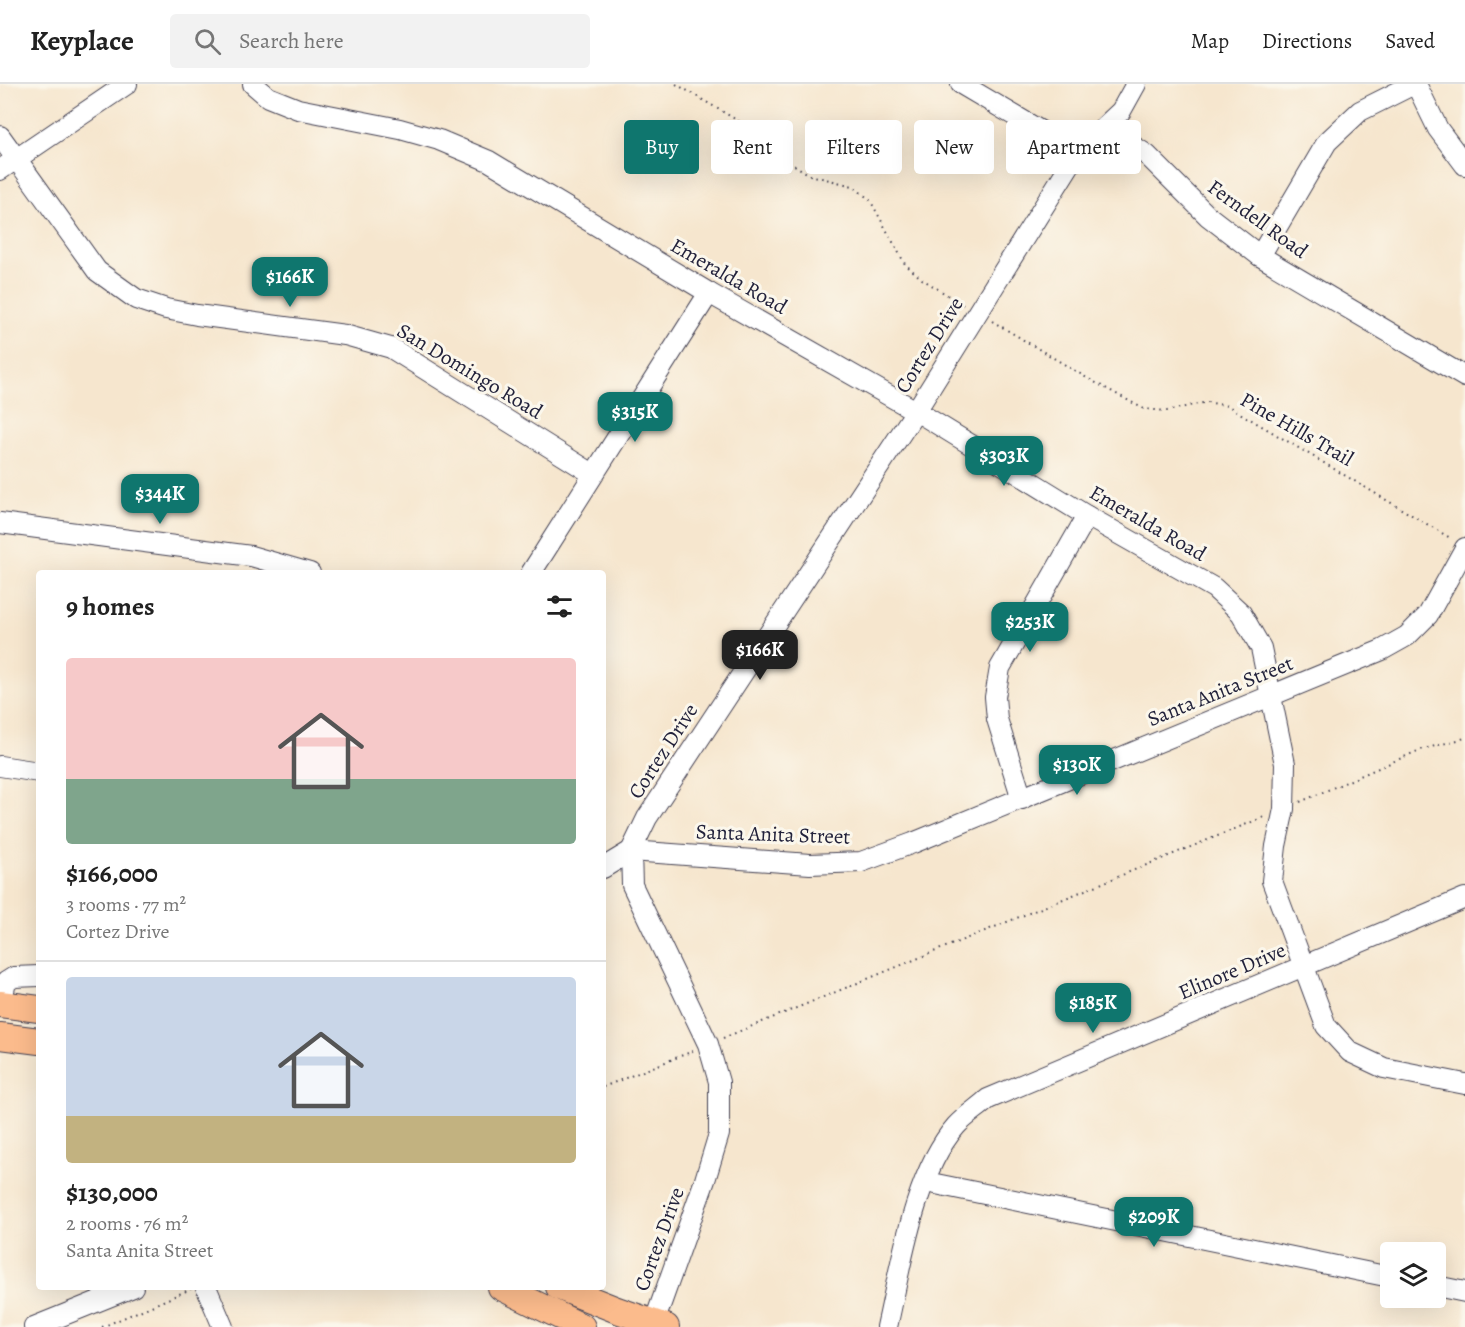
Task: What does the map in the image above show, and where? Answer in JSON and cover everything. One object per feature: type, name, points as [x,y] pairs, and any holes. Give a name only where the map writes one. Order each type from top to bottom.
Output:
[{"type":"main road","points":[[1,1004],[36,1009]]},
{"type":"main road","points":[[0,1036],[36,1041]]},
{"type":"main road","points":[[507,1290],[582,1327]]},
{"type":"main road","points":[[567,1290],[660,1325]]},
{"type":"street","points":[[8,164],[127,84]]},
{"type":"street","name":"Emeralda Road","points":[[253,84],[268,97],[298,109],[400,129],[439,141],[489,161],[709,293],[916,411],[1087,516],[1214,588],[1240,613],[1261,648],[1285,764],[1284,809],[1276,846],[1272,882],[1326,1026],[1350,1052],[1384,1068],[1465,1084]]},
{"type":"street","name":"Ferndell Road","points":[[961,84],[1022,120]]},
{"type":"street","name":"Cortez Drive","points":[[1111,120],[1121,111],[1136,84]]},
{"type":"street","points":[[1260,256],[1327,142],[1359,111],[1415,84],[1438,129],[1465,165]]},
{"type":"street","name":"San Domingo Road","points":[[0,136],[8,164],[97,271],[136,299],[166,309],[197,315],[345,335],[390,348],[593,474]]},
{"type":"street","name":"Ferndell Road","points":[[1141,151],[1208,216],[1260,256],[1465,377]]},
{"type":"street","name":"Cortez Drive","points":[[660,1325],[719,1134],[719,1082],[708,1044],[632,885],[631,851],[647,818],[916,411],[1064,174]]},
{"type":"street","points":[[533,570],[709,293]]},
{"type":"street","points":[[1022,799],[997,718],[995,697],[1000,668],[1087,516]]},
{"type":"street","points":[[0,523],[251,556],[300,570]]},
{"type":"street","name":"Santa Anita Street","points":[[631,851],[810,864],[861,862],[913,843],[1382,650],[1407,636],[1428,615],[1461,544]]},
{"type":"street","points":[[0,766],[36,772]]},
{"type":"street","points":[[606,866],[631,851]]},
{"type":"street","name":"Elinore Drive","points":[[887,1327],[912,1219],[936,1153],[957,1125],[988,1100],[1465,898]]},
{"type":"street","points":[[1,1004],[6,982],[14,977],[36,976]]},
{"type":"street","points":[[926,1182],[1380,1275]]},
{"type":"street","points":[[1446,1288],[1465,1292]]},
{"type":"street","points":[[34,1327],[126,1290]]},
{"type":"street","points":[[207,1290],[223,1327]]},
{"type":"path","points":[[676,84],[750,128],[791,164],[810,175],[853,186],[870,200],[905,264],[922,279],[970,308]]},
{"type":"path","name":"Pine Hills Trail","points":[[986,318],[1144,410],[1167,411],[1207,402],[1228,406],[1461,544]]},
{"type":"path","points":[[1295,805],[1420,750],[1465,738]]},
{"type":"path","points":[[719,1040],[1273,813]]},
{"type":"path","points":[[606,1086],[696,1050]]},
{"type":"path","points":[[102,1327],[188,1290]]}]
